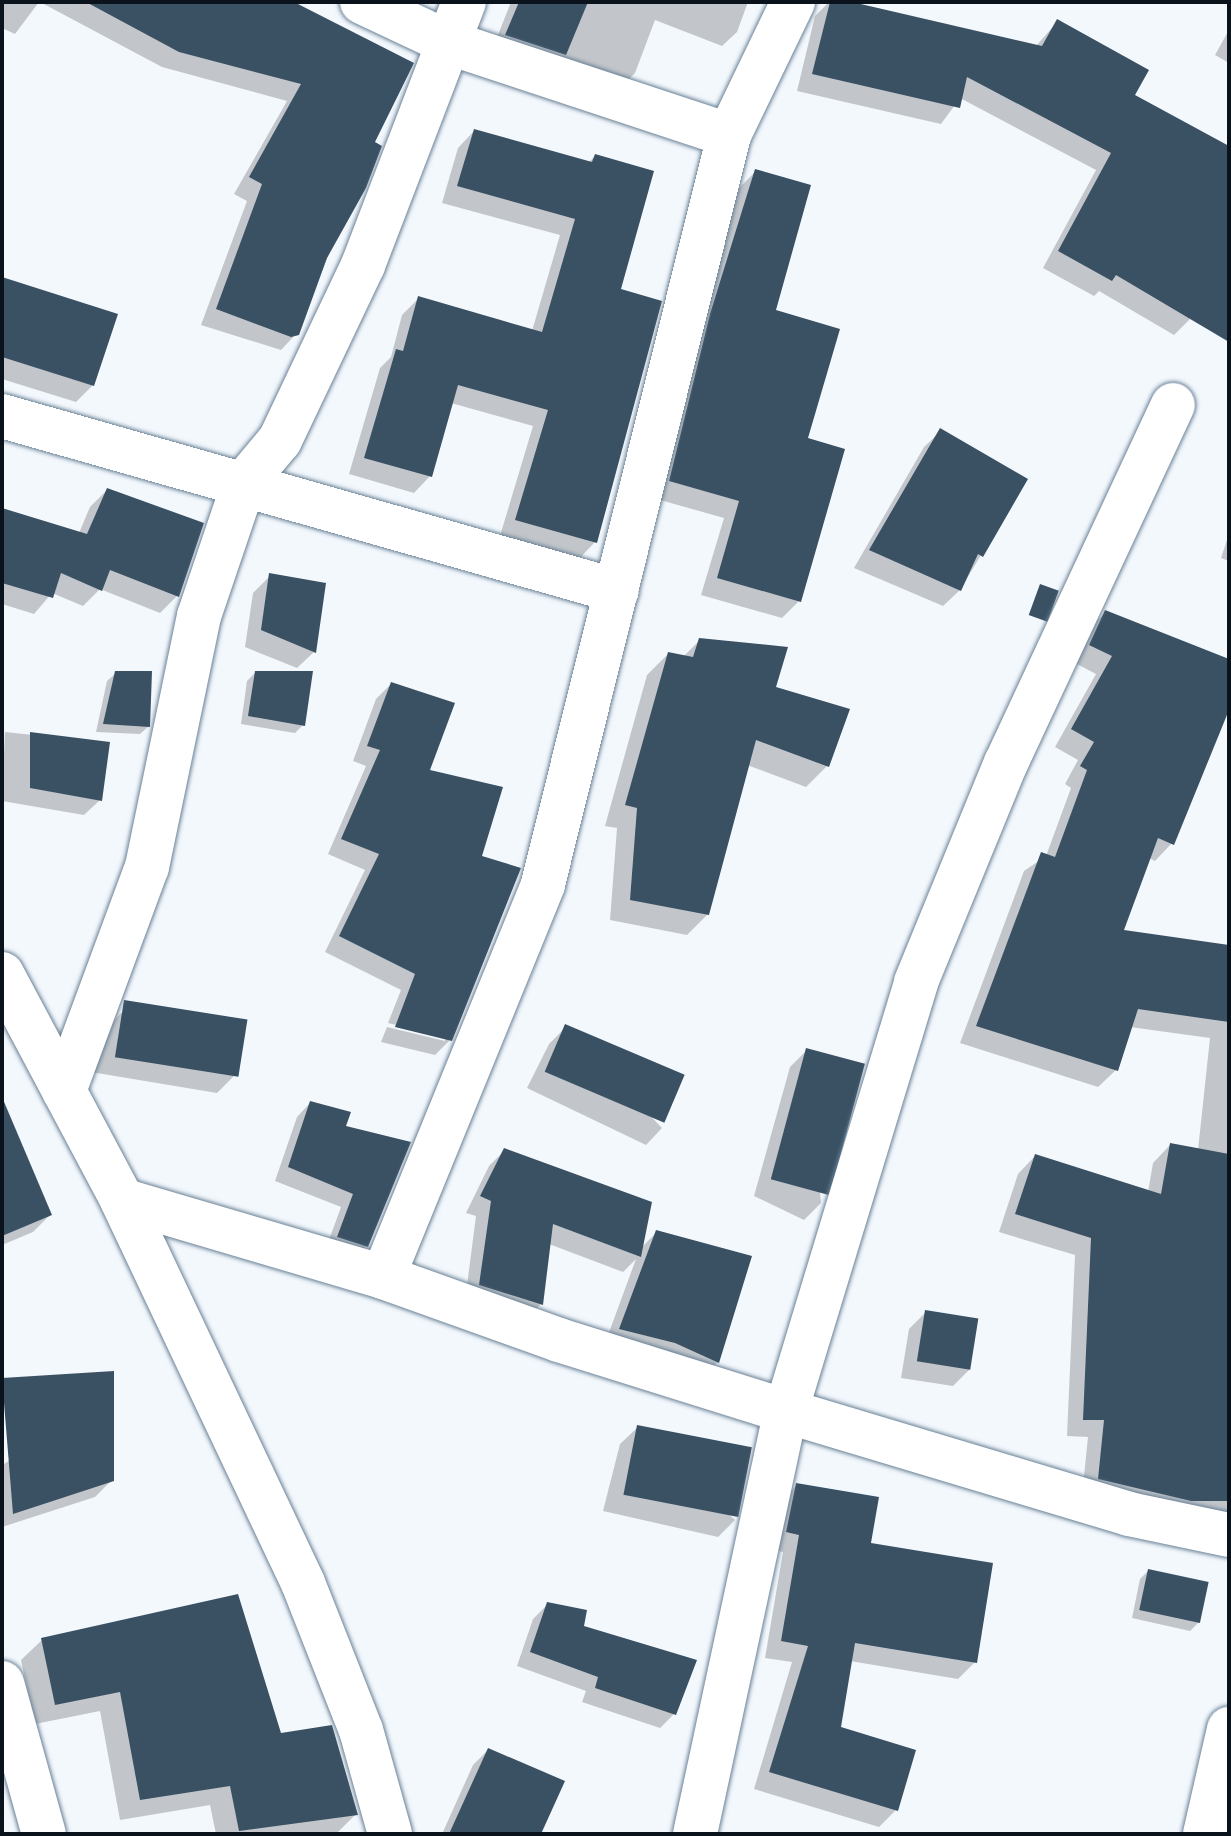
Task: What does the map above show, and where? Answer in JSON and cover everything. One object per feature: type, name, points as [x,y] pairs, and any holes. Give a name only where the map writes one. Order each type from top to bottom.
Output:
[{"type":"street","points":[[362,2],[447,42],[729,135]]},
{"type":"street","points":[[64,1091],[147,867],[199,616],[244,483],[280,440],[363,265],[464,2]]},
{"type":"street","points":[[383,1277],[543,884],[729,135],[793,2]]},
{"type":"street","points":[[695,1834],[786,1411],[916,982],[1006,763],[1173,405]]},
{"type":"street","points":[[2,416],[617,591]]},
{"type":"street","points":[[2,974],[122,1200],[321,1627],[361,1730],[390,1834]]},
{"type":"street","points":[[122,1200],[383,1277],[786,1411],[1129,1514],[1229,1535]]},
{"type":"street","points":[[2,1683],[44,1834]]},
{"type":"street","points":[[1205,1834],[1229,1729]]},
{"type":"building","points":[[86,2],[294,2],[414,63],[375,142],[382,146],[366,188],[327,258],[299,335],[291,337],[216,309],[262,184],[249,177],[301,84],[179,52]]},
{"type":"building","points":[[519,2],[588,2],[566,55],[505,35]]},
{"type":"building","points":[[830,2],[852,2],[1042,46],[1057,19],[1149,70],[1135,95],[1229,146],[1229,342],[1116,275],[1112,281],[1058,251],[1111,153],[967,77],[960,108],[812,74]]},
{"type":"building","points":[[474,129],[592,162],[595,154],[654,171],[621,289],[662,301],[597,543],[515,520],[548,410],[458,385],[432,477],[364,458],[396,349],[403,351],[418,296],[542,332],[575,219],[457,186]]},
{"type":"building","points":[[755,169],[811,185],[776,310],[840,329],[808,438],[845,449],[801,602],[717,578],[739,501],[669,481],[710,314]]},
{"type":"building","points":[[2,277],[118,314],[94,386],[2,357]]},
{"type":"building","points":[[940,428],[1028,479],[983,557],[978,554],[961,591],[869,550]]},
{"type":"building","points":[[107,488],[204,523],[179,597],[110,570],[102,591],[61,573],[53,598],[2,583],[2,508],[87,534]]},
{"type":"building","points":[[269,573],[326,583],[316,653],[261,630]]},
{"type":"building","points":[[1040,584],[1059,591],[1048,622],[1029,615]]},
{"type":"building","points":[[1105,610],[1229,659],[1229,710],[1174,845],[1158,838],[1124,930],[1229,945],[1229,1022],[1138,1009],[1118,1071],[976,1026],[1041,852],[1055,857],[1087,770],[1080,766],[1094,742],[1071,729],[1112,656],[1089,645]]},
{"type":"building","points":[[699,638],[788,647],[776,687],[850,709],[829,767],[756,740],[709,915],[630,900],[637,808],[625,805],[668,652],[693,657]]},
{"type":"building","points":[[115,671],[152,671],[150,727],[103,724]]},
{"type":"building","points":[[255,671],[313,671],[305,726],[248,716]]},
{"type":"building","points":[[391,682],[455,703],[430,770],[503,787],[482,856],[521,868],[452,1041],[395,1027],[415,974],[339,936],[379,854],[341,839],[380,750],[367,746]]},
{"type":"building","points":[[30,732],[110,742],[102,801],[30,788]]},
{"type":"building","points":[[124,1000],[247,1020],[238,1077],[115,1057]]},
{"type":"building","points":[[565,1024],[685,1075],[664,1123],[545,1072]]},
{"type":"building","points":[[806,1048],[865,1064],[830,1195],[771,1179]]},
{"type":"building","points":[[2,1097],[52,1215],[2,1236]]},
{"type":"building","points":[[310,1101],[351,1112],[346,1126],[411,1142],[368,1247],[337,1237],[353,1194],[288,1167]]},
{"type":"building","points":[[1170,1143],[1229,1154],[1229,1501],[1191,1501],[1098,1479],[1104,1420],[1083,1420],[1091,1238],[1015,1214],[1035,1154],[1161,1194]]},
{"type":"building","points":[[504,1148],[652,1202],[641,1257],[553,1224],[543,1305],[479,1285],[491,1201],[480,1196]]},
{"type":"building","points":[[656,1230],[752,1256],[719,1363],[675,1343],[619,1329]]},
{"type":"building","points":[[925,1310],[978,1318],[970,1370],[917,1361]]},
{"type":"building","points":[[114,1371],[114,1481],[13,1514],[2,1378]]},
{"type":"building","points":[[637,1425],[752,1447],[738,1517],[623,1495]]},
{"type":"building","points":[[796,1483],[879,1497],[871,1543],[993,1563],[977,1663],[855,1643],[841,1727],[916,1750],[898,1811],[769,1772],[808,1646],[781,1641],[799,1535],[786,1532]]},
{"type":"building","points":[[1148,1569],[1209,1582],[1200,1623],[1139,1610]]},
{"type":"building","points":[[238,1594],[281,1733],[332,1725],[358,1815],[239,1831],[230,1786],[140,1800],[120,1692],[55,1705],[41,1638]]},
{"type":"building","points":[[547,1602],[587,1610],[584,1626],[697,1660],[676,1715],[595,1688],[598,1677],[530,1652]]},
{"type":"building","points":[[488,1748],[565,1781],[541,1834],[449,1834]]}]
